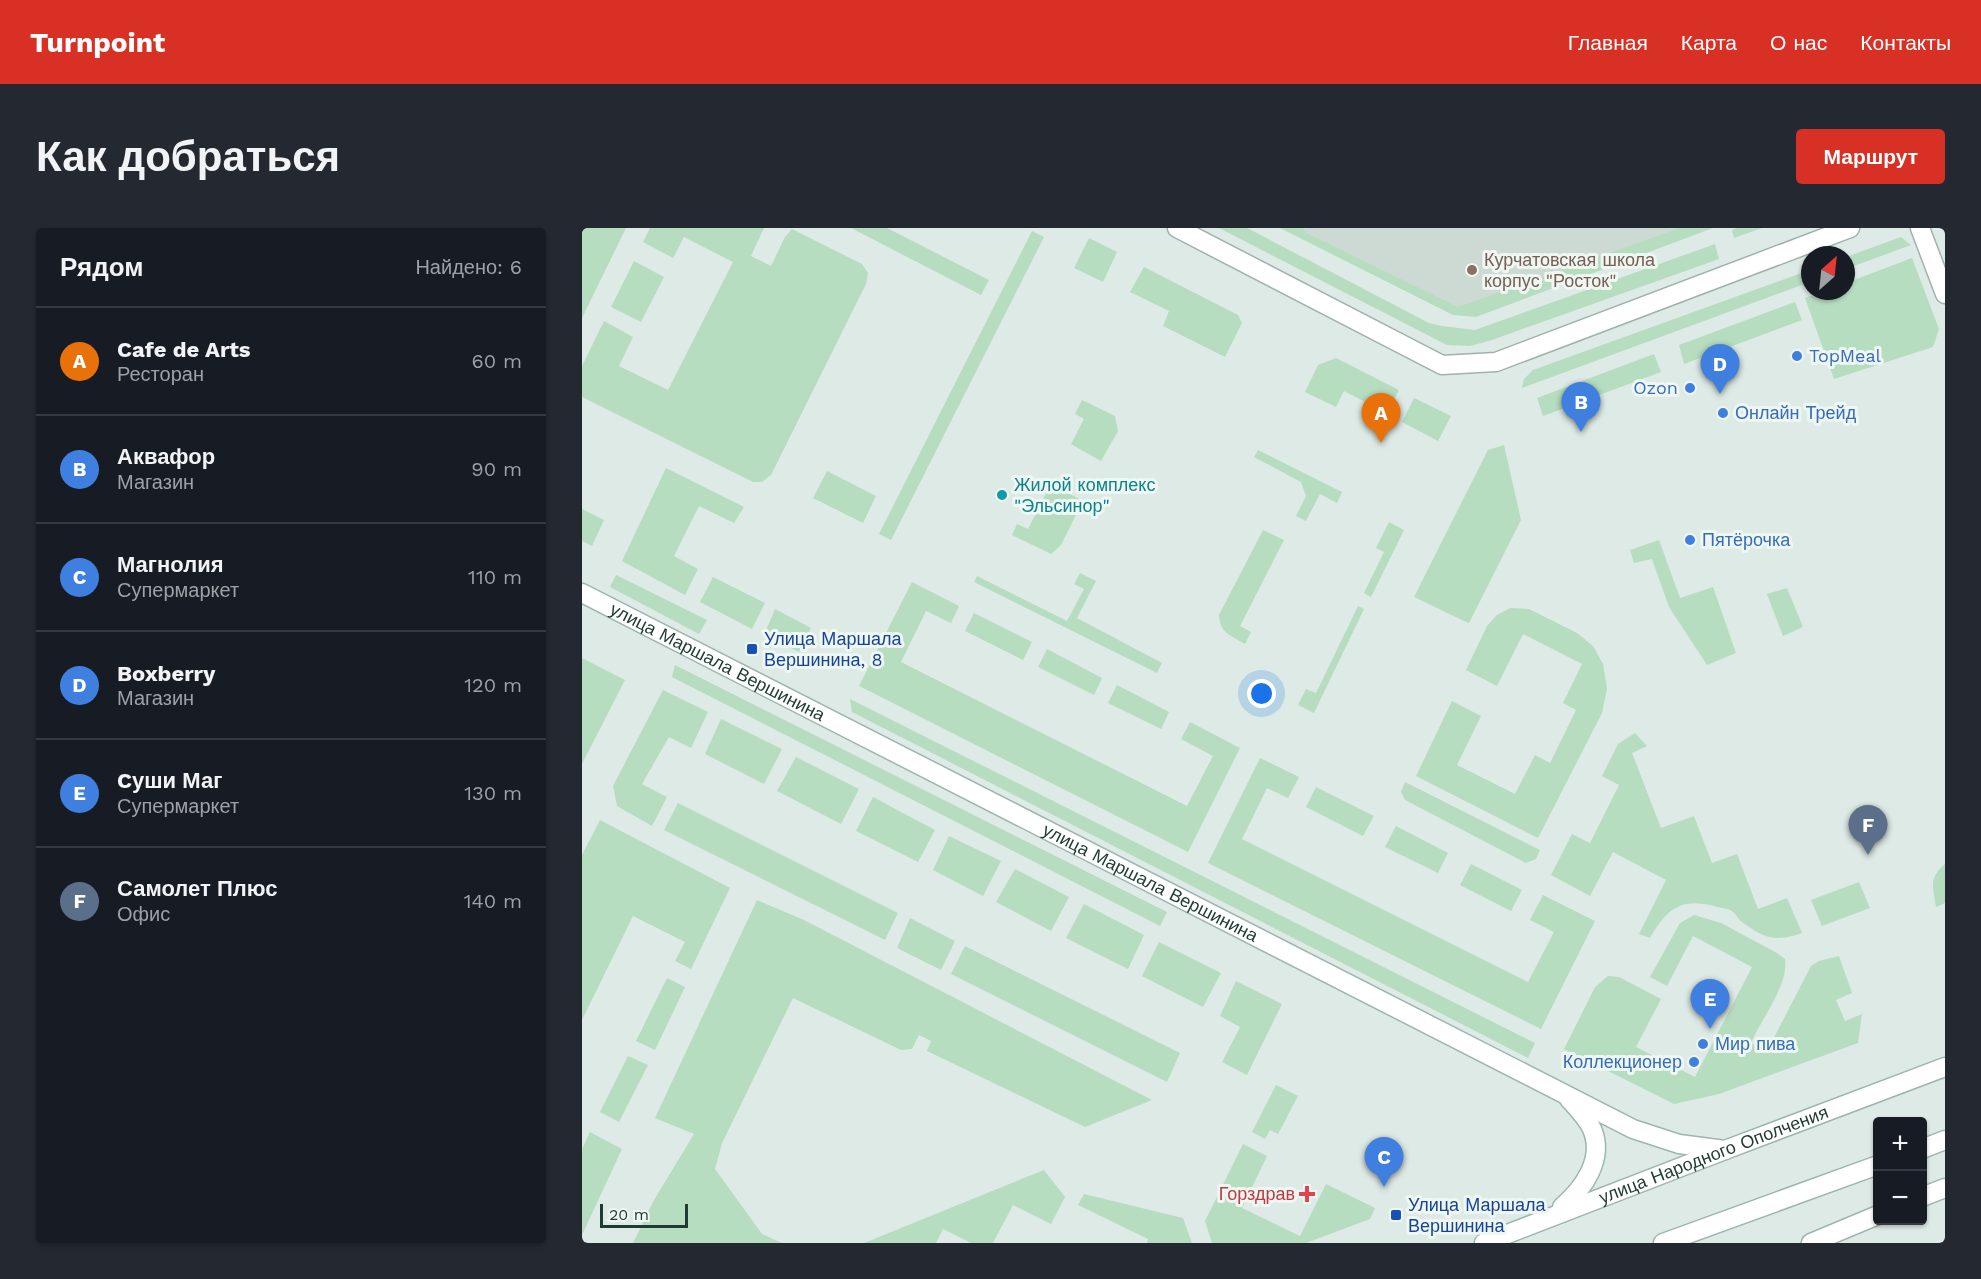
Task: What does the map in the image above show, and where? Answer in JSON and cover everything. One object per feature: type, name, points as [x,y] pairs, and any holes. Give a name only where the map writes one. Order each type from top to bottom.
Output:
[{"type":"street","points":[[1177,228],[1442,365],[1496,362],[1850,228]]},
{"type":"street","points":[[1920,228],[1945,294]]},
{"type":"street","name":"улица Маршала Вершинина","points":[[582,593],[1633,1129],[1679,1144],[1725,1150]]},
{"type":"street","name":"улица Народного Ополчения","points":[[1484,1243],[1945,1068]]},
{"type":"street","points":[[1551,1217],[1578,1193],[1590,1173],[1596,1152],[1593,1131],[1582,1113],[1564,1093]]},
{"type":"street","points":[[1927,1147],[1945,1140]]},
{"type":"street","points":[[1663,1243],[1873,1167]]},
{"type":"street","points":[[1927,1195],[1945,1188]]},
{"type":"street","points":[[1811,1243],[1873,1217]]},
{"type":"shaded area","name":"Курчатовская школа корпус \"Росток\"","points":[[1303,228],[1679,228],[1458,308],[1307,233]]},
{"type":"green space","points":[[582,228],[626,228],[582,318]]},
{"type":"green space","points":[[650,228],[764,228],[751,256],[771,266],[785,237],[792,229],[862,264],[868,273],[866,284],[771,475],[762,482],[753,482],[582,397],[582,366],[604,321],[633,337],[619,366],[668,390],[733,262],[684,237],[673,258],[643,242]]},
{"type":"green space","points":[[851,228],[887,228],[989,280],[981,295]]},
{"type":"green space","points":[[1219,228],[1247,228],[1429,323],[1475,330],[1715,244],[1719,259],[1492,340],[1470,346],[1447,345]]},
{"type":"green space","points":[[1280,228],[1303,228],[1307,233],[1458,307],[1679,228],[1713,228],[1476,317],[1453,315]]},
{"type":"green space","points":[[1762,228],[1734,238],[1732,230]]},
{"type":"green space","points":[[1032,231],[1044,237],[891,540],[879,534]]},
{"type":"green space","points":[[1901,237],[1911,245],[1855,266],[1855,254]]},
{"type":"green space","points":[[1089,238],[1117,252],[1103,282],[1074,268]]},
{"type":"green space","points":[[1912,258],[1939,329],[1933,347],[1834,379],[1806,300],[1855,300],[1855,280]]},
{"type":"green space","points":[[634,261],[664,277],[641,322],[611,307]]},
{"type":"green space","points":[[1144,267],[1238,315],[1242,323],[1225,357],[1163,326],[1169,311],[1130,292]]},
{"type":"green space","points":[[1801,273],[1801,285],[1522,388],[1524,379],[1533,370]]},
{"type":"green space","points":[[1795,302],[1802,320],[1684,364],[1679,345]]},
{"type":"green space","points":[[1654,354],[1661,372],[1543,416],[1537,398]]},
{"type":"green space","points":[[1336,358],[1399,390],[1387,413],[1344,391],[1336,407],[1305,392],[1318,365]]},
{"type":"green space","points":[[1414,398],[1451,416],[1438,441],[1402,422]]},
{"type":"green space","points":[[1082,400],[1115,416],[1118,431],[1101,461],[1071,444],[1084,419],[1075,414]]},
{"type":"green space","points":[[1504,445],[1521,520],[1469,623],[1414,597],[1488,450]]},
{"type":"green space","points":[[1258,450],[1342,492],[1337,503],[1320,494],[1306,521],[1296,516],[1306,496],[1301,482],[1254,457]]},
{"type":"green space","points":[[666,468],[744,507],[734,523],[699,506],[674,556],[698,569],[685,595],[622,561]]},
{"type":"green space","points":[[827,471],[876,496],[863,523],[813,498]]},
{"type":"green space","points":[[1051,484],[1083,501],[1061,545],[1051,554],[1012,535],[1017,524],[1028,529]]},
{"type":"green space","points":[[582,509],[604,520],[592,546],[582,541]]},
{"type":"green space","points":[[1389,522],[1404,530],[1371,597],[1364,593],[1384,552],[1376,548]]},
{"type":"green space","points":[[1263,530],[1284,540],[1240,626],[1251,632],[1245,644],[1224,630],[1219,615]]},
{"type":"green space","points":[[1659,540],[1680,598],[1713,587],[1736,653],[1707,665],[1669,607],[1652,559],[1634,563],[1630,550]]},
{"type":"green space","points":[[1080,573],[1096,581],[1077,618],[1162,663],[1157,673],[974,582],[977,576],[1067,621],[1084,589],[1074,584]]},
{"type":"green space","points":[[616,575],[707,620],[699,634],[610,587]]},
{"type":"green space","points":[[713,577],[765,603],[752,629],[700,602]]},
{"type":"green space","points":[[912,582],[959,606],[951,623],[926,611],[901,662],[1187,806],[1213,756],[1181,739],[1190,722],[1240,748],[1188,852],[859,686]]},
{"type":"green space","points":[[1787,588],[1803,627],[1783,636],[1767,594]]},
{"type":"green space","points":[[1358,606],[1364,609],[1314,713],[1298,705],[1306,689],[1316,693]]},
{"type":"green space","points":[[1510,608],[1529,609],[1577,633],[1593,646],[1603,664],[1607,689],[1602,713],[1538,838],[1416,776],[1452,701],[1481,716],[1457,765],[1515,794],[1535,755],[1550,763],[1576,710],[1563,703],[1582,664],[1523,634],[1497,686],[1466,670],[1487,626],[1497,615]]},
{"type":"green space","points":[[775,609],[811,628],[799,652],[764,635]]},
{"type":"green space","points":[[974,613],[1032,642],[1023,660],[965,631]]},
{"type":"green space","points":[[1047,649],[1102,678],[1094,695],[1038,667]]},
{"type":"green space","points":[[582,658],[625,680],[582,764]]},
{"type":"green space","points":[[675,665],[1167,912],[1160,926],[672,677]]},
{"type":"green space","points":[[1117,685],[1169,712],[1161,729],[1108,703]]},
{"type":"green space","points":[[663,690],[708,712],[691,748],[669,737],[642,784],[667,797],[652,826],[617,806],[613,786]]},
{"type":"green space","points":[[850,699],[1535,1043],[1528,1058],[852,712]]},
{"type":"green space","points":[[721,719],[782,749],[764,784],[705,754]]},
{"type":"green space","points":[[1635,733],[1647,746],[1632,753],[1661,828],[1694,816],[1712,863],[1737,854],[1758,909],[1787,898],[1802,933],[1777,938],[1770,937],[1750,928],[1730,910],[1692,903],[1675,908],[1668,913],[1650,938],[1639,934],[1666,880],[1613,852],[1590,896],[1551,875],[1572,834],[1590,843],[1619,785],[1602,776],[1618,744]]},
{"type":"green space","points":[[796,757],[859,789],[841,824],[777,791]]},
{"type":"green space","points":[[1260,758],[1299,777],[1288,798],[1267,788],[1242,839],[1528,982],[1554,932],[1530,920],[1543,895],[1595,921],[1541,1029],[1208,863]]},
{"type":"green space","points":[[1405,782],[1540,850],[1536,859],[1526,863],[1405,800],[1401,792]]},
{"type":"green space","points":[[1316,787],[1374,816],[1363,836],[1306,807]]},
{"type":"green space","points":[[873,797],[935,830],[918,862],[856,831]]},
{"type":"green space","points":[[678,803],[898,913],[885,940],[664,830]]},
{"type":"green space","points":[[600,820],[730,888],[691,969],[675,961],[685,942],[633,916],[582,1020],[582,855]]},
{"type":"green space","points":[[1396,826],[1448,853],[1438,873],[1385,847]]},
{"type":"green space","points":[[949,836],[1001,861],[983,896],[933,870]]},
{"type":"green space","points":[[1471,864],[1522,890],[1511,911],[1460,885]]},
{"type":"green space","points":[[1945,864],[1945,903],[1936,907],[1933,883],[1936,874]]},
{"type":"green space","points":[[1015,869],[1069,897],[1051,931],[996,902]]},
{"type":"green space","points":[[1859,882],[1870,908],[1822,926],[1811,900]]},
{"type":"green space","points":[[757,900],[804,920],[1152,1100],[1085,1127],[927,1051],[931,1041],[919,1035],[912,1049],[901,1050],[793,998],[722,1143],[715,1169],[762,1234],[782,1243],[633,1243],[654,1200],[694,1134],[655,1118]]},
{"type":"green space","points":[[1084,904],[1144,935],[1128,969],[1066,938]]},
{"type":"green space","points":[[1694,915],[1721,923],[1785,959],[1783,980],[1779,991],[1751,1043],[1767,1051],[1811,966],[1819,961],[1839,956],[1852,993],[1836,1000],[1845,1021],[1862,1014],[1858,1043],[1719,1094],[1674,1104],[1564,1049],[1595,987],[1608,976],[1619,977],[1661,999],[1636,1047],[1695,1077],[1752,967],[1693,936],[1667,986],[1650,977],[1680,923]]},
{"type":"green space","points":[[910,918],[955,941],[941,970],[897,948]]},
{"type":"green space","points":[[1159,942],[1221,973],[1203,1007],[1142,976]]},
{"type":"green space","points":[[965,946],[1180,1053],[1167,1082],[951,974]]},
{"type":"green space","points":[[667,978],[685,987],[655,1050],[636,1041]]},
{"type":"green space","points":[[1236,981],[1282,1004],[1247,1075],[1222,1062],[1240,1027],[1220,1016]]},
{"type":"green space","points":[[628,1056],[648,1065],[619,1122],[600,1112]]},
{"type":"green space","points":[[1276,1085],[1298,1096],[1278,1134],[1270,1130],[1265,1139],[1252,1132]]},
{"type":"green space","points":[[590,1132],[622,1149],[582,1235],[582,1149]]},
{"type":"green space","points":[[1243,1144],[1267,1156],[1242,1208],[1300,1236],[1326,1184],[1375,1208],[1370,1219],[1306,1243],[1212,1243],[1205,1221]]},
{"type":"green space","points":[[1044,1170],[1065,1197],[1051,1224],[1013,1205],[993,1243],[971,1243],[943,1229],[936,1243],[864,1243]]},
{"type":"green space","points":[[1084,1194],[1183,1218],[1192,1243],[1147,1243],[1148,1239],[1078,1205]]},
{"type":"place","name":"Курчатовская школа корпус \"Росток\"","points":[[1472,270]]},
{"type":"place","name":"TopMeal","points":[[1797,356]]},
{"type":"place","name":"Ozon","points":[[1690,388]]},
{"type":"place","name":"Boxberry","points":[[1720,394]]},
{"type":"place","name":"Онлайн Трейд","points":[[1723,413]]},
{"type":"place","name":"Аквафор","points":[[1581,432]]},
{"type":"place","name":"Cafe de Arts","points":[[1381,443]]},
{"type":"place","name":"Жилой комплекс \"Эльсинор\"","points":[[1002,495]]},
{"type":"place","name":"Пятёрочка","points":[[1690,540]]},
{"type":"place","name":"Улица Маршала Вершинина, 8","points":[[752,649]]},
{"type":"place","name":"Самолет Плюс","points":[[1868,855]]},
{"type":"place","name":"Cуши Маг","points":[[1710,1029]]},
{"type":"place","name":"Мир пива","points":[[1703,1044]]},
{"type":"place","name":"Коллекционер","points":[[1694,1062]]},
{"type":"place","name":"Магнолия","points":[[1384,1187]]},
{"type":"place","name":"Горздрав","points":[[1307,1194]]},
{"type":"place","name":"Улица Маршала Вершинина","points":[[1396,1215]]}]
